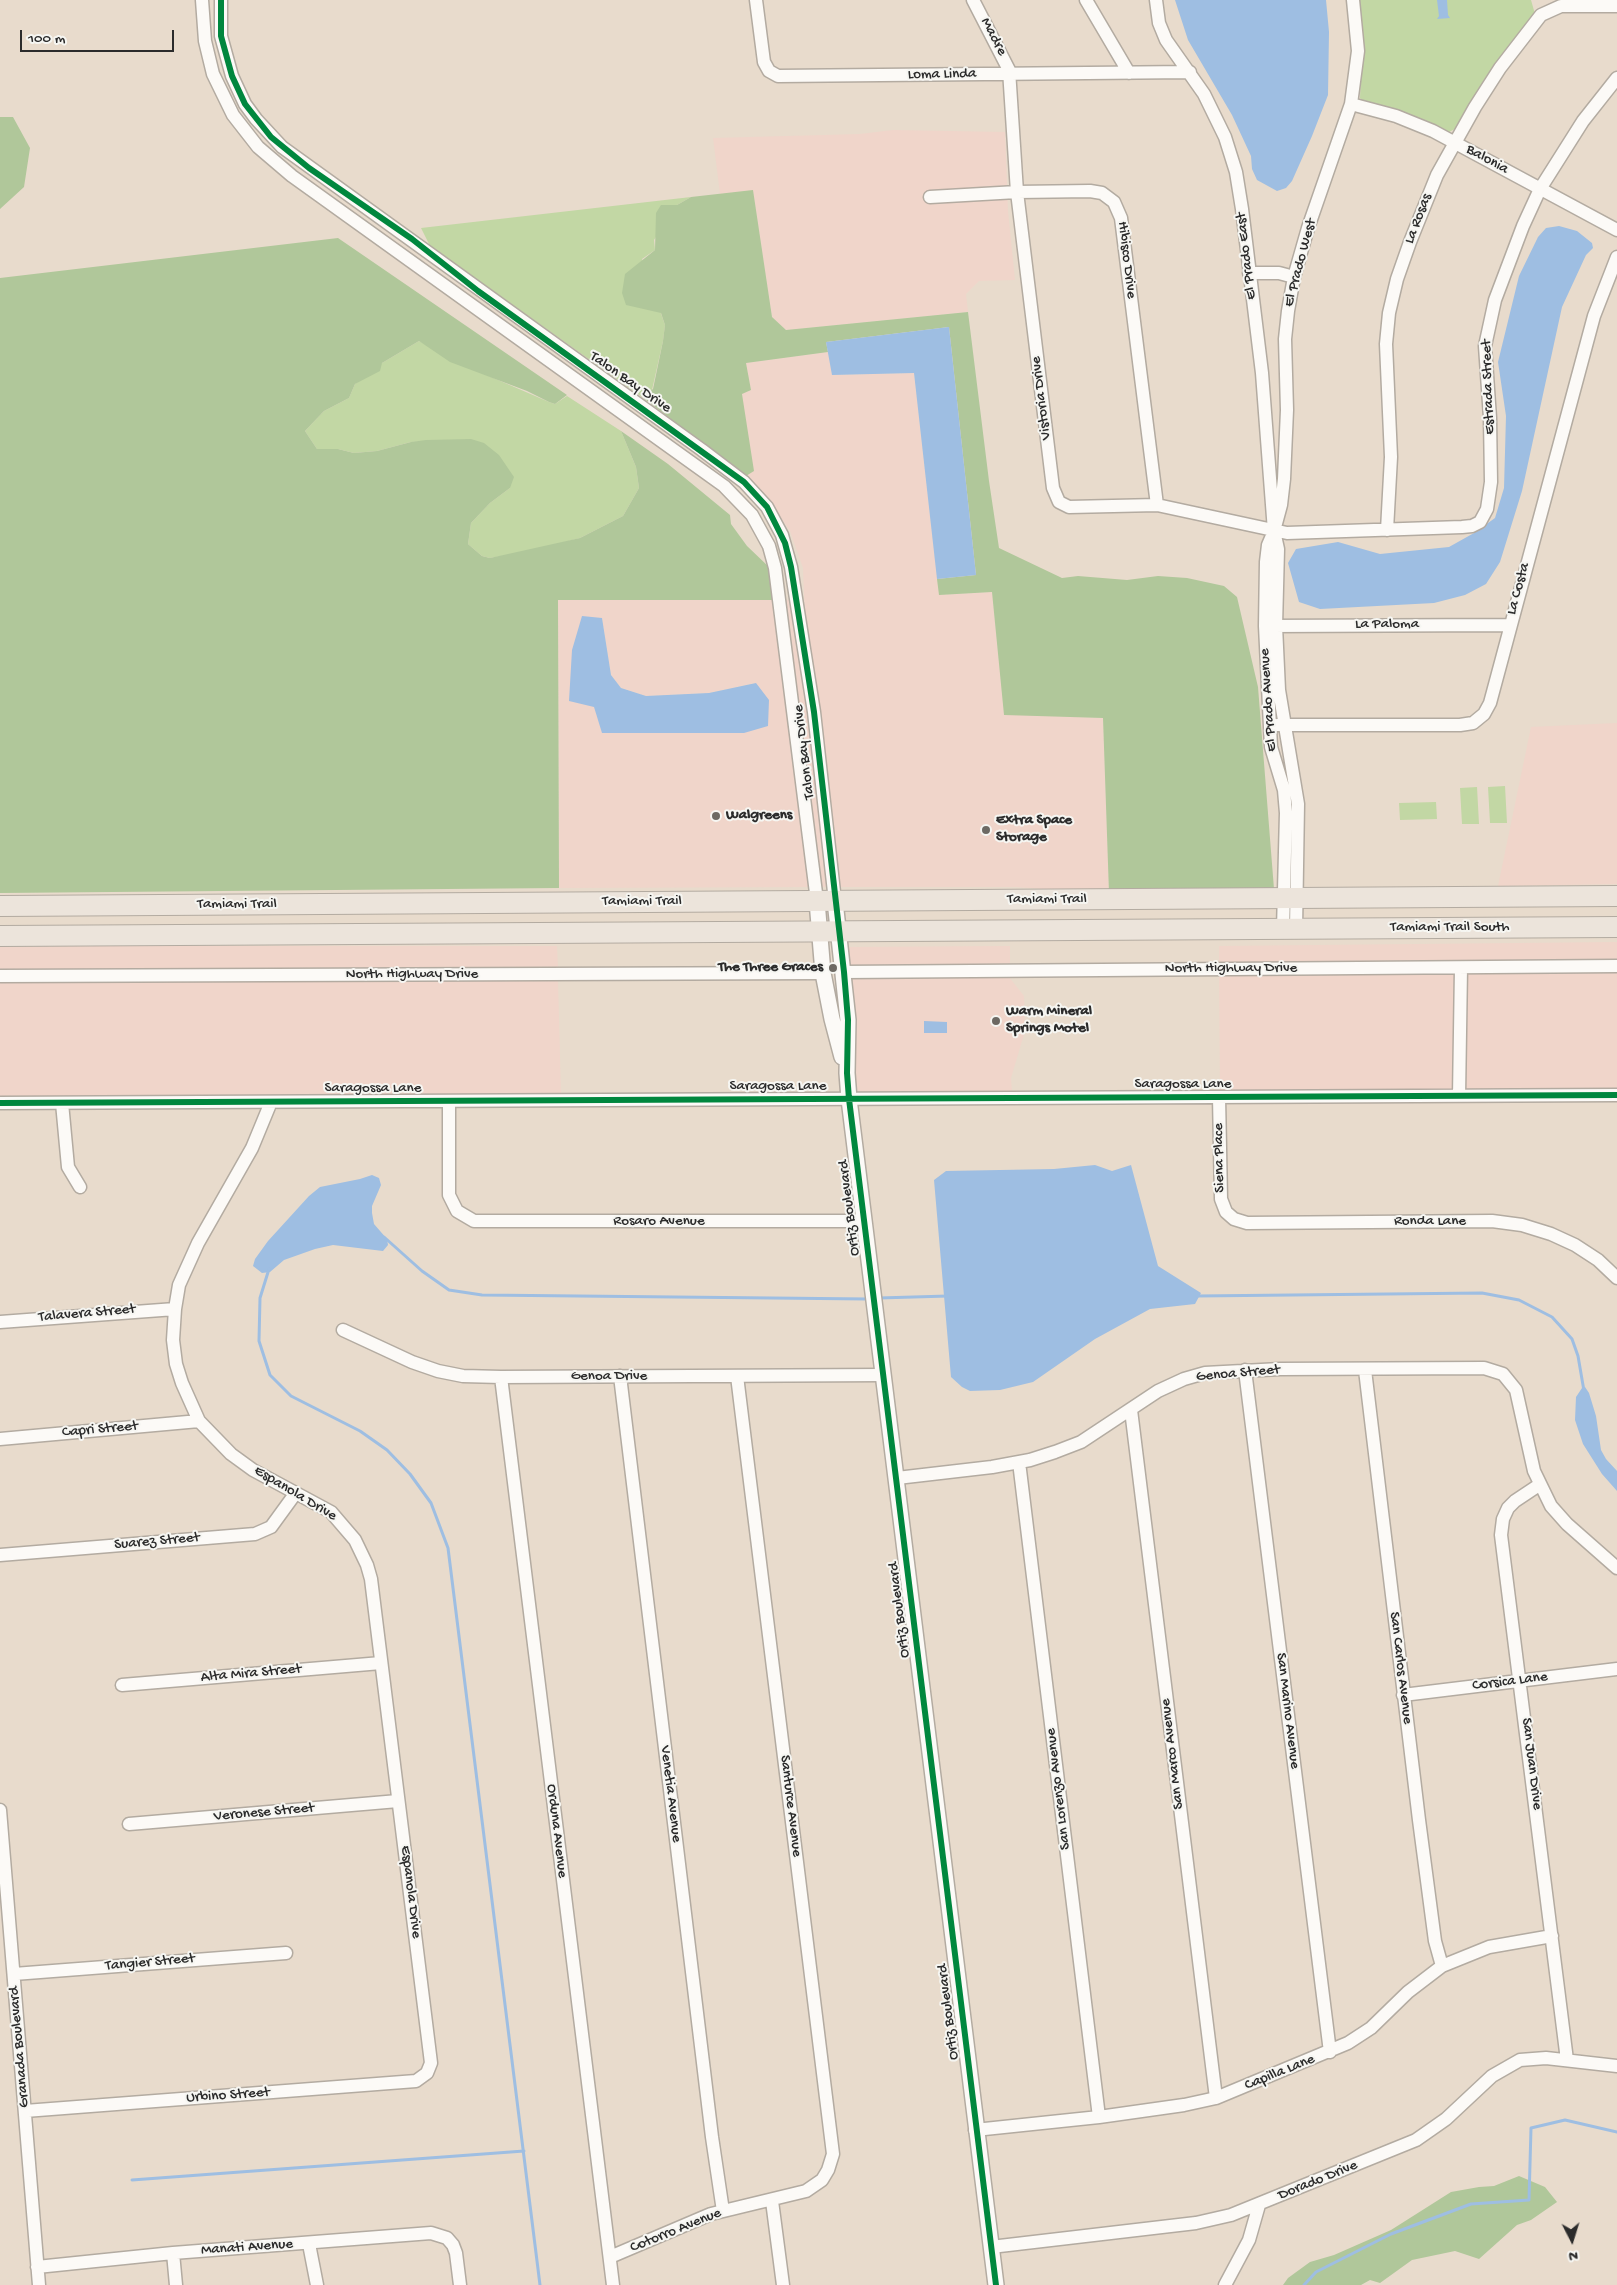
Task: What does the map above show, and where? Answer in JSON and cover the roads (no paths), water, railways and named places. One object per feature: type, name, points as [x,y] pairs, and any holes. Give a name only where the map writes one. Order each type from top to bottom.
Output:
[{"type":"main road","name":"Tamiami Trail South","points":[[1291,898],[1617,896]]},
{"type":"main road","name":"Tamiami Trail","points":[[0,906],[1291,898]]},
{"type":"main road","name":"Tamiami Trail South","points":[[1290,929],[1617,927]]},
{"type":"main road","name":"Tamiami Trail","points":[[0,936],[1290,929]]},
{"type":"street","name":"Talon Bay Drive","points":[[202,0],[205,41],[213,74],[233,115],[258,147],[292,176],[724,486],[752,515],[764,535],[775,568],[826,901]]},
{"type":"street","name":"Talon Bay Drive","points":[[220,0],[221,36],[232,76],[245,104],[282,147],[702,450],[744,482],[767,507],[782,534],[791,567],[814,712],[826,901]]},
{"type":"street","name":"Loma Linda","points":[[756,0],[763,59],[767,69],[775,75],[1190,72]]},
{"type":"street","name":"Madre","points":[[973,0],[1003,55],[1009,74]]},
{"type":"street","points":[[1086,0],[1129,73]]},
{"type":"street","name":"El Prado East","points":[[1156,0],[1162,33],[1190,72],[1216,116],[1231,155],[1242,209],[1262,373],[1274,531]]},
{"type":"street","name":"El Prado West","points":[[1274,531],[1284,479],[1287,410],[1285,338],[1294,276],[1308,228],[1351,104],[1358,51],[1353,0]]},
{"type":"street","name":"La Rosas","points":[[1388,530],[1391,457],[1386,344],[1389,314],[1397,279],[1437,175],[1454,142],[1500,68],[1541,15],[1561,6],[1617,6]]},
{"type":"street","name":"Vistoria Drive","points":[[1009,74],[1017,192],[1054,494],[1061,504],[1069,507],[1156,505],[1274,531]]},
{"type":"street","name":"Estrada Street","points":[[1274,531],[1293,533],[1467,527],[1480,522],[1485,515],[1489,499],[1491,464],[1490,418],[1485,361],[1487,331],[1502,278],[1540,189],[1583,121],[1617,78]]},
{"type":"street","name":"Balonia","points":[[1351,104],[1406,119],[1454,142],[1617,230]]},
{"type":"street","name":"Hibisco Drive","points":[[930,197],[1017,192],[1096,192],[1110,198],[1119,212],[1156,505]]},
{"type":"street","name":"La Costa","points":[[1277,724],[1460,725],[1473,723],[1481,718],[1488,707],[1594,316],[1617,257]]},
{"type":"street","points":[[1249,272],[1279,273],[1294,276]]},
{"type":"street","name":"El Prado Avenue","points":[[1274,531],[1268,545],[1266,562],[1277,724],[1272,756],[1291,797]]},
{"type":"street","name":"La Paloma","points":[[1270,626],[1510,625]]},
{"type":"street","points":[[1277,724],[1291,797],[1290,929]]},
{"type":"street","points":[[826,901],[829,931]]},
{"type":"street","name":"Ortiz Boulevard","points":[[829,931],[844,972],[848,1020],[846,1073]]},
{"type":"street","name":"Ortiz Boulevard","points":[[829,931],[823,973],[832,1019],[846,1073],[897,1478],[975,2130],[996,2285]]},
{"type":"street","name":"North Highway Drive","points":[[844,972],[1617,966]]},
{"type":"street","points":[[1459,1096],[1461,968]]},
{"type":"street","name":"North Highway Drive","points":[[0,976],[823,973]]},
{"type":"street","name":"Saragossa Lane","points":[[0,1103],[1617,1095]]},
{"type":"street","name":"Siena Place","points":[[1219,1097],[1221,1199],[1230,1216]]},
{"type":"street","name":"Rosaro Avenue","points":[[449,1101],[449,1191],[453,1205],[466,1218],[483,1222],[864,1221]]},
{"type":"street","name":"Espanola Drive","points":[[270,1102],[252,1148],[188,1263],[179,1285],[173,1340],[176,1364],[182,1383],[199,1421],[231,1454],[253,1470],[331,1512],[349,1531],[360,1550],[370,1579],[381,1663],[431,2063],[427,2073]]},
{"type":"street","points":[[62,1104],[68,1167],[80,1187]]},
{"type":"street","name":"Ronda Lane","points":[[1230,1216],[1247,1223],[1492,1221],[1522,1225],[1552,1234],[1575,1245],[1598,1260],[1617,1278]]},
{"type":"street","name":"Talavera Street","points":[[0,1322],[175,1309]]},
{"type":"street","name":"Genoa Drive","points":[[343,1330],[412,1362],[438,1371],[463,1376],[884,1375]]},
{"type":"street","name":"Genoa Street","points":[[897,1478],[1019,1462],[1056,1452],[1081,1442],[1158,1391],[1184,1379],[1205,1373],[1245,1370],[1477,1368],[1497,1371],[1509,1378],[1516,1390],[1531,1460],[1539,1485]]},
{"type":"street","name":"San Marino Avenue","points":[[1245,1370],[1330,2052]]},
{"type":"street","name":"San Carlos Avenue","points":[[1364,1370],[1434,1941],[1442,1966]]},
{"type":"street","name":"Venetia Avenue","points":[[620,1376],[723,2211]]},
{"type":"street","name":"Santurce Avenue","points":[[737,1376],[832,2144],[831,2161],[828,2170],[815,2186],[806,2191],[772,2201]]},
{"type":"street","name":"Orduna Avenue","points":[[501,1377],[613,2285]]},
{"type":"street","name":"San Marco Avenue","points":[[1131,1410],[1216,2098]]},
{"type":"street","name":"Capri Street","points":[[0,1439],[199,1421]]},
{"type":"street","name":"San Lorenzo Avenue","points":[[1019,1462],[1099,2117]]},
{"type":"street","points":[[1539,1485],[1551,1506],[1566,1524],[1608,1558],[1617,1568]]},
{"type":"street","name":"San Juan Drive","points":[[1539,1485],[1512,1504],[1504,1515],[1501,1526],[1567,2060]]},
{"type":"street","name":"Suarez Street","points":[[0,1555],[255,1534],[271,1527],[295,1494]]},
{"type":"street","name":"Alta Mira Street","points":[[122,1685],[381,1663]]},
{"type":"street","name":"Corsica Lane","points":[[1403,1695],[1617,1669]]},
{"type":"street","name":"Veronese Street","points":[[129,1824],[398,1801]]},
{"type":"street","name":"Granada Boulevard","points":[[0,1810],[39,2285]]},
{"type":"street","name":"Capilla Lane","points":[[975,2130],[1099,2117],[1184,2105],[1216,2098],[1330,2052],[1371,2028],[1408,1992],[1442,1966],[1489,1947],[1552,1936]]},
{"type":"street","name":"Tangier Street","points":[[14,1974],[286,1953]]},
{"type":"street","name":"Dorado Drive","points":[[991,2247],[1196,2223],[1231,2215],[1260,2205],[1416,2140],[1446,2119],[1484,2082],[1510,2064],[1532,2058],[1617,2066]]},
{"type":"street","name":"Urbino Street","points":[[25,2111],[416,2081],[427,2073]]},
{"type":"street","points":[[772,2201],[783,2285]]},
{"type":"street","name":"Cotorro Avenue","points":[[610,2257],[723,2211],[772,2201]]},
{"type":"street","points":[[1225,2285],[1249,2240],[1260,2205]]},
{"type":"street","name":"Manati Avenue","points":[[37,2267],[430,2233],[447,2238],[452,2245],[456,2253],[460,2285]]},
{"type":"street","points":[[309,2244],[317,2285]]},
{"type":"street","points":[[173,2254],[176,2285]]},
{"type":"water","points":[[1175,0],[1326,0],[1329,32],[1328,95],[1292,181],[1286,188],[1277,191],[1257,180],[1252,169],[1251,156],[1232,115],[1188,40]]},
{"type":"water","points":[[1437,0],[1447,0],[1450,18],[1437,19],[1439,16]]},
{"type":"water","points":[[1559,226],[1577,231],[1592,243],[1593,248],[1586,255],[1562,307],[1522,491],[1500,562],[1486,584],[1465,595],[1434,603],[1320,609],[1299,602],[1288,563],[1296,549],[1338,542],[1380,554],[1449,547],[1495,518],[1504,488],[1506,416],[1498,362],[1519,276],[1538,237],[1546,228]]},
{"type":"water","points":[[949,327],[976,575],[937,579],[914,373],[832,375],[826,342]]},
{"type":"water","points":[[582,616],[602,618],[611,675],[621,688],[646,696],[709,693],[756,683],[769,700],[768,726],[744,733],[602,733],[594,707],[569,701],[572,650]]},
{"type":"water","points":[[924,1021],[947,1022],[947,1033],[924,1033]]},
{"type":"water","points":[[1095,1165],[1112,1171],[1131,1165],[1158,1266],[1201,1293],[1195,1304],[1150,1309],[1095,1339],[1033,1382],[1000,1390],[970,1391],[962,1387],[951,1377],[934,1180],[946,1171],[1054,1169]]},
{"type":"water","points":[[372,1175],[379,1178],[381,1185],[372,1206],[372,1213],[374,1224],[387,1239],[388,1245],[383,1251],[333,1245],[284,1260],[270,1272],[262,1273],[253,1266],[255,1259],[268,1241],[309,1196],[320,1187]]},
{"type":"water","points":[[1585,1387],[1589,1393],[1596,1416],[1601,1450],[1617,1471],[1617,1491],[1602,1474],[1583,1444],[1575,1420],[1576,1397],[1582,1388]]},
{"type":"waterway","points":[[384,1237],[422,1271],[449,1290],[482,1295],[868,1299]]},
{"type":"waterway","points":[[269,1269],[260,1298],[259,1341],[270,1375],[291,1396],[360,1431],[387,1450],[410,1474],[431,1503],[448,1548],[540,2285]]},
{"type":"waterway","points":[[1197,1296],[1482,1293],[1519,1300],[1552,1317],[1572,1339],[1578,1356],[1584,1391]]},
{"type":"waterway","points":[[879,1298],[948,1296]]},
{"type":"waterway","points":[[1304,2285],[1316,2272],[1391,2234],[1471,2204],[1529,2200],[1531,2128],[1565,2120],[1617,2132]]},
{"type":"waterway","points":[[132,2180],[524,2151]]},
{"type":"place","name":"Walgreens","points":[[716,816]]},
{"type":"place","name":"Extra Space Storage","points":[[986,830]]},
{"type":"place","name":"The Three Graces","points":[[833,968]]},
{"type":"place","name":"Warm Mineral Springs Motel","points":[[996,1021]]}]
